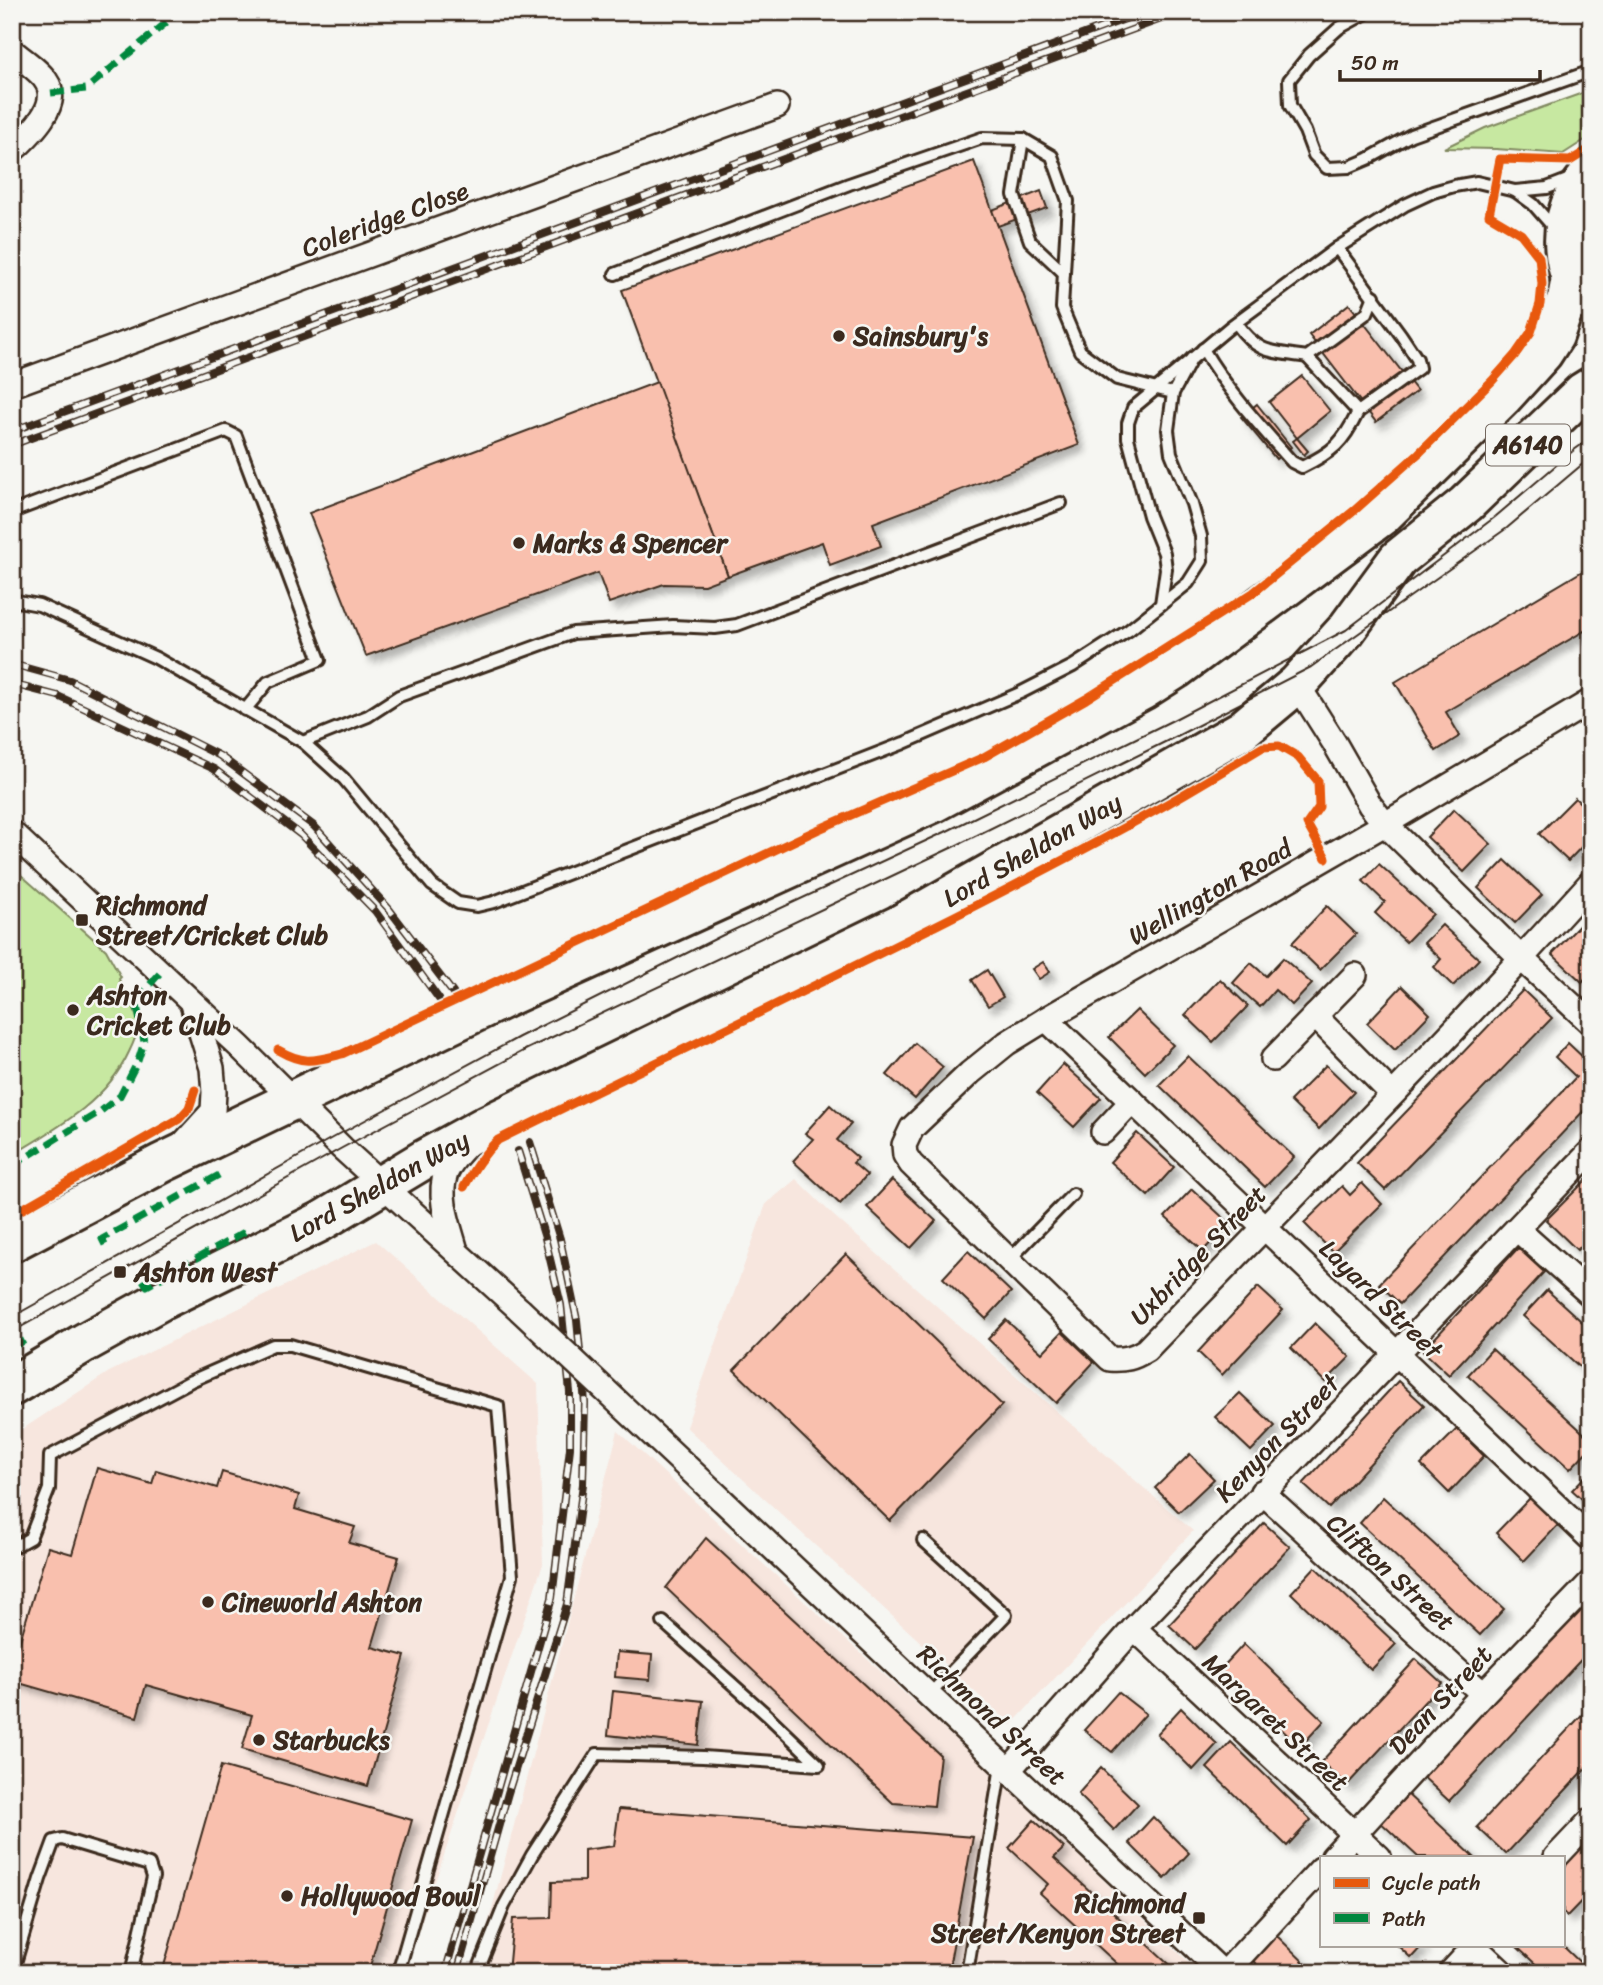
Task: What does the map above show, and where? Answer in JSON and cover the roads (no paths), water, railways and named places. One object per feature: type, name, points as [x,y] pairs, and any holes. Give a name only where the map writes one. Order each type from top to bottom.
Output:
[{"type":"highway","name":"A6140","points":[[12,1242],[162,1163],[523,989],[933,803],[1177,669],[1383,515],[1527,372],[1554,336],[1575,276],[1566,217],[1575,195],[1591,172]]},
{"type":"highway","name":"Lord Sheldon Way","points":[[12,1386],[160,1301],[320,1222],[487,1125],[899,925],[1241,730],[1297,684],[1346,630],[1398,559],[1466,505],[1591,387]]},
{"type":"highway","name":"A6140","points":[[1466,505],[1591,411]]},
{"type":"street","points":[[12,51],[47,81],[51,93],[49,108],[12,151]]},
{"type":"street","name":"Coleridge Close","points":[[12,386],[777,106]]},
{"type":"street","points":[[1297,684],[1370,805],[1385,824],[1591,1023]]},
{"type":"street","name":"Wellington Road","points":[[970,1073],[1007,1043],[1046,1019],[1385,824],[1591,701]]},
{"type":"street","points":[[12,833],[456,1251]]},
{"type":"street","name":"Uxbridge Street","points":[[970,1073],[912,1128],[904,1145],[905,1155],[911,1164],[1110,1359],[1133,1358],[1146,1350],[1522,959],[1591,882]]},
{"type":"street","points":[[1273,1059],[1355,975]]},
{"type":"street","points":[[162,1163],[213,1111],[212,1068],[191,1001]]},
{"type":"street","points":[[1315,1016],[1392,1094]]},
{"type":"street","name":"Layard Street","points":[[1046,1019],[1591,1539]]},
{"type":"street","points":[[1103,1132],[1132,1101]]},
{"type":"street","points":[[456,1251],[443,1198],[446,1173],[464,1148],[487,1125]]},
{"type":"street","name":"Kenyon Street","points":[[1005,1766],[1262,1492],[1398,1354],[1591,1150]]},
{"type":"street","points":[[1517,1228],[1591,1295]]},
{"type":"street","name":"Richmond Street","points":[[456,1251],[1224,1973]]},
{"type":"street","name":"Clifton Street","points":[[1262,1492],[1483,1694]]},
{"type":"street","name":"Dean Street","points":[[1334,1856],[1483,1694],[1591,1582]]},
{"type":"street","name":"Margaret Street","points":[[1134,1628],[1378,1856]]},
{"type":"street","points":[[1557,1856],[1591,1820]]},
{"type":"street","points":[[1224,1973],[1320,1871]]},
{"type":"street","points":[[1450,1973],[1473,1946]]},
{"type":"street","points":[[1475,1946],[1503,1973]]},
{"type":"lane","points":[[1368,12],[1339,28],[1309,55],[1289,80],[1290,105],[1305,131],[1314,155],[1328,168],[1349,167],[1411,135],[1591,71]]},
{"type":"lane","points":[[615,274],[849,184],[982,138],[1023,139],[1052,156],[1068,201],[1062,309],[1080,351],[1117,379],[1173,394]]},
{"type":"lane","points":[[1023,139],[1014,195],[1030,241],[1064,273]]},
{"type":"lane","points":[[1161,604],[1166,569],[1164,553],[1149,516],[1132,457],[1128,423],[1133,408],[1236,323],[1338,248],[1405,205],[1454,186],[1477,182],[1515,191],[1548,188],[1591,172]]},
{"type":"lane","points":[[1515,191],[1548,218],[1575,276]]},
{"type":"lane","points":[[1203,349],[1234,395],[1292,462],[1302,467],[1323,457],[1347,436],[1358,412],[1419,368],[1417,359],[1338,248]]},
{"type":"lane","points":[[1307,357],[1367,313],[1374,296]]},
{"type":"lane","points":[[1236,323],[1249,341],[1266,350],[1307,357],[1358,412]]},
{"type":"lane","points":[[12,600],[39,605],[156,658],[303,742],[344,779],[432,885],[458,903],[477,906],[504,898],[904,743],[1020,693],[1073,666],[1129,630],[1188,583],[1202,561],[1201,536],[1192,504],[1171,453],[1168,429],[1173,394],[1192,358]]},
{"type":"lane","points":[[12,512],[226,431],[236,436],[320,660],[268,682],[245,710]]},
{"type":"lane","points":[[303,742],[368,716],[398,696],[573,633],[673,626],[715,628],[737,625],[1061,503]]},
{"type":"lane","points":[[1009,1260],[1073,1194]]},
{"type":"lane","points":[[12,1548],[30,1538],[49,1489],[50,1456],[191,1381],[273,1345],[290,1345],[498,1406],[512,1576],[398,1973]]},
{"type":"lane","points":[[923,1540],[1006,1615],[929,1695]]},
{"type":"lane","points":[[477,1973],[504,1906],[532,1856],[597,1754],[703,1757],[819,1765],[767,1714],[663,1622]]},
{"type":"lane","points":[[967,1973],[1005,1766]]},
{"type":"lane","points":[[12,1973],[54,1841],[62,1839],[149,1865],[153,1877],[131,1973]]},
{"type":"tram line","points":[[12,1317],[519,1037],[723,935],[945,832],[1171,721],[1346,630],[1495,517],[1591,438]]},
{"type":"tram line","points":[[12,1332],[342,1148],[527,1049],[953,847],[1311,667],[1507,528],[1591,457]]},
{"type":"railway","points":[[12,431],[1144,12]]},
{"type":"railway","points":[[12,445],[1180,12]]},
{"type":"railway","points":[[12,664],[70,680],[220,756],[314,826],[389,909],[453,993]]},
{"type":"railway","points":[[12,684],[58,696],[214,769],[301,835],[375,911],[439,999]]},
{"type":"railway","points":[[457,1973],[508,1793],[567,1604],[583,1484],[585,1403],[577,1320],[560,1239],[530,1142]]},
{"type":"railway","points":[[445,1973],[552,1598],[570,1448],[570,1392],[561,1305],[545,1238],[518,1151]]},
{"type":"place","name":"Sainsbury's","points":[[839,336]]},
{"type":"place","name":"Marks & Spencer","points":[[519,543]]},
{"type":"place","name":"Richmond Street/Cricket Club","points":[[82,920]]},
{"type":"place","name":"Ashton Cricket Club","points":[[73,1010]]},
{"type":"place","name":"Ashton West","points":[[120,1272]]},
{"type":"place","name":"Cineworld Ashton","points":[[208,1602]]},
{"type":"place","name":"Starbucks","points":[[259,1740]]},
{"type":"place","name":"Hollywood Bowl","points":[[287,1896]]},
{"type":"place","name":"Richmond Street/Kenyon Street","points":[[1199,1918]]}]
